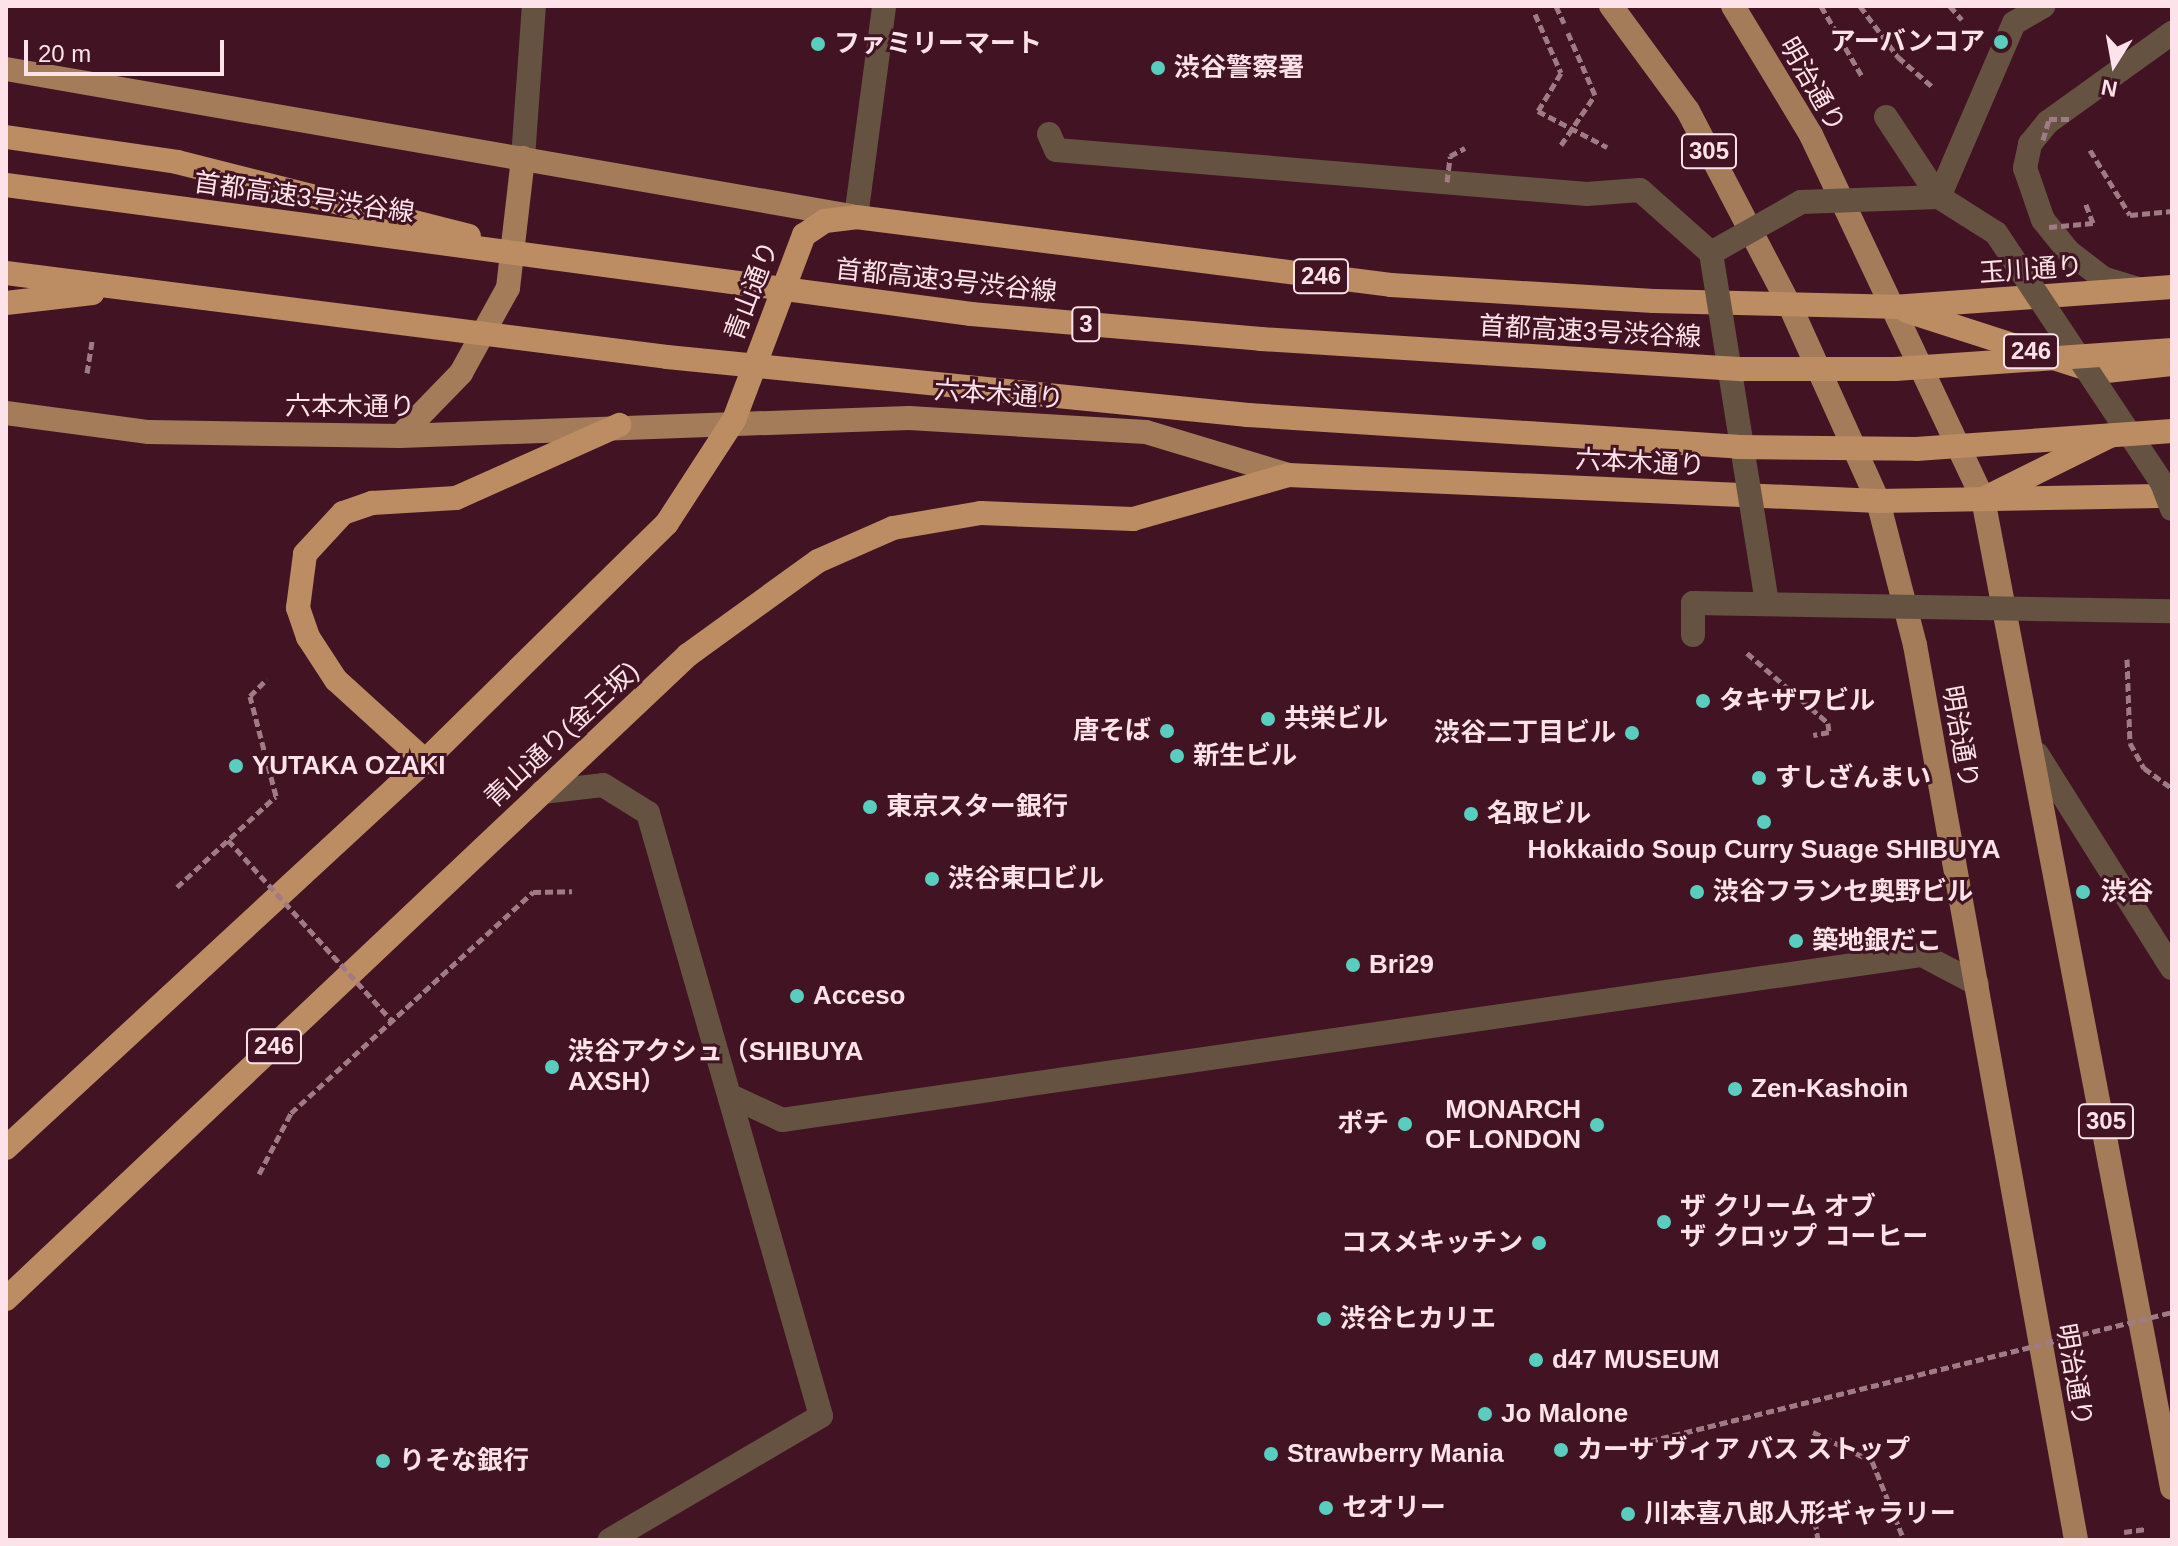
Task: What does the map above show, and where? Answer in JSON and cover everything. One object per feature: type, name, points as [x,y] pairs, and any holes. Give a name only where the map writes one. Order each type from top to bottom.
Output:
[{"type":"highway","points":[[6,137],[177,162],[586,266]]},
{"type":"highway","name":"首都高速3号渋谷線","points":[[6,185],[586,266],[987,315],[1742,369],[1895,369],[2172,350]]},
{"type":"highway","name":"246","points":[[856,217],[1391,285],[1790,306],[1893,307],[2097,372],[2172,364]]},
{"type":"highway","name":"青山通り","points":[[734,420],[804,235],[825,221],[856,217]]},
{"type":"highway","points":[[6,273],[940,388],[1264,416],[1737,447],[1916,449],[2172,431]]},
{"type":"highway","name":"玉川通り","points":[[1893,307],[2172,287]]},
{"type":"highway","points":[[6,303],[126,289]]},
{"type":"highway","name":"246","points":[[6,1148],[425,761],[667,523],[734,420]]},
{"type":"highway","name":"246","points":[[1983,499],[2128,427],[2172,422]]},
{"type":"highway","points":[[425,761],[336,680],[308,637],[298,608],[305,554],[343,513],[372,503],[456,498],[619,425]]},
{"type":"highway","name":"六本木通り","points":[[1288,475],[1878,501],[1983,499]]},
{"type":"highway","name":"青山通り(金王坂)","points":[[6,1299],[542,792],[749,607],[818,561],[893,528],[981,513],[1133,519],[1288,475]]},
{"type":"highway","name":"246","points":[[1983,499],[2172,496]]},
{"type":"main road","name":"明治通り","points":[[1611,6],[1688,111],[1790,306],[1878,501],[1915,645],[2076,1540]]},
{"type":"main road","name":"明治通り","points":[[1733,6],[1811,135],[1983,499],[2037,754],[2172,1488]]},
{"type":"main road","points":[[6,69],[856,217]]},
{"type":"main road","points":[[400,436],[461,373],[508,288],[523,158]]},
{"type":"main road","name":"六本木通り","points":[[6,413],[149,432],[400,436],[734,420],[909,418],[1146,432],[1288,475]]},
{"type":"street","points":[[523,158],[534,6]]},
{"type":"street","points":[[856,217],[884,6]]},
{"type":"street","points":[[1939,197],[2014,23],[2044,6]]},
{"type":"street","points":[[2144,291],[2103,278],[2069,252],[2030,193],[2030,144],[2093,89],[2172,33]]},
{"type":"street","points":[[1886,117],[1939,197],[1996,233],[2172,509]]},
{"type":"street","points":[[1052,142],[1587,194],[1640,190],[1711,253],[1767,604]]},
{"type":"street","points":[[1711,253],[1801,202],[1939,197]]},
{"type":"street","points":[[1693,635],[1693,603],[2172,611]]},
{"type":"street","points":[[2037,754],[2172,968]]},
{"type":"street","points":[[542,792],[603,785],[648,813],[733,1097],[821,1416],[610,1540]]},
{"type":"street","points":[[733,1097],[782,1120],[1922,955],[1977,984]]},
{"type":"path","points":[[1552,155],[1560,155],[1563,133],[1595,95],[1556,6]]},
{"type":"path","points":[[1821,6],[1886,117]]},
{"type":"path","points":[[1535,14],[1561,73],[1538,111],[1607,147]]},
{"type":"path","points":[[2043,140],[2049,119],[2059,116],[2078,131]]},
{"type":"path","points":[[2085,143],[2130,215],[2172,211]]},
{"type":"path","points":[[1447,182],[1450,156],[1465,148]]},
{"type":"path","points":[[1996,233],[2093,223],[2085,202]]},
{"type":"path","points":[[1693,635],[1727,636],[1821,716],[1829,732],[1813,735]]},
{"type":"path","points":[[177,887],[276,796],[250,696],[267,679]]},
{"type":"path","points":[[2124,706],[2136,757],[2171,788]]},
{"type":"path","points":[[228,840],[393,1022]]},
{"type":"path","points":[[259,1174],[291,1113],[533,892],[572,891]]},
{"type":"path","points":[[1638,1444],[2172,1312]]},
{"type":"path","points":[[1813,1432],[1872,1461],[1904,1540]]},
{"type":"path","points":[[1815,1521],[1818,1540]]},
{"type":"place","name":"アーバンコア","points":[[2001,42]]},
{"type":"place","name":"ファミリーマート","points":[[818,44]]},
{"type":"place","name":"渋谷警察署","points":[[1158,68]]},
{"type":"place","name":"タキザワビル","points":[[1703,701]]},
{"type":"place","name":"共栄ビル","points":[[1268,719]]},
{"type":"place","name":"唐そば","points":[[1167,731]]},
{"type":"place","name":"渋谷二丁目ビル","points":[[1632,733]]},
{"type":"place","name":"新生ビル","points":[[1177,756]]},
{"type":"place","name":"YUTAKA OZAKI","points":[[236,766]]},
{"type":"place","name":"すしざんまい","points":[[1759,778]]},
{"type":"place","name":"東京スター銀行","points":[[870,807]]},
{"type":"place","name":"名取ビル","points":[[1471,814]]},
{"type":"place","name":"Hokkaido Soup Curry Suage SHIBUYA","points":[[1764,822]]},
{"type":"place","name":"渋谷東口ビル","points":[[932,879]]},
{"type":"place","name":"渋谷フランセ奥野ビル","points":[[1697,892]]},
{"type":"place","name":"渋谷","points":[[2083,892]]},
{"type":"place","name":"築地銀だこ","points":[[1796,941]]},
{"type":"place","name":"Bri29","points":[[1353,965]]},
{"type":"place","name":"Acceso","points":[[797,996]]},
{"type":"place","name":"渋谷アクシュ（SHIBUYA AXSH）","points":[[552,1067]]},
{"type":"place","name":"Zen-Kashoin","points":[[1735,1089]]},
{"type":"place","name":"ポチ","points":[[1405,1124]]},
{"type":"place","name":"MONARCH OF LONDON","points":[[1597,1125]]},
{"type":"place","name":"ザ クリーム オブ ザ クロップ コーヒー","points":[[1664,1222]]},
{"type":"place","name":"コスメキッチン","points":[[1539,1243]]},
{"type":"place","name":"渋谷ヒカリエ","points":[[1324,1319]]},
{"type":"place","name":"d47 MUSEUM","points":[[1536,1360]]},
{"type":"place","name":"Jo Malone","points":[[1485,1414]]},
{"type":"place","name":"カーサ ヴィア バス ストップ","points":[[1561,1450]]},
{"type":"place","name":"Strawberry Mania","points":[[1271,1454]]},
{"type":"place","name":"りそな銀行","points":[[383,1461]]},
{"type":"place","name":"セオリー","points":[[1326,1508]]},
{"type":"place","name":"川本喜八郎人形ギャラリー","points":[[1628,1514]]}]
